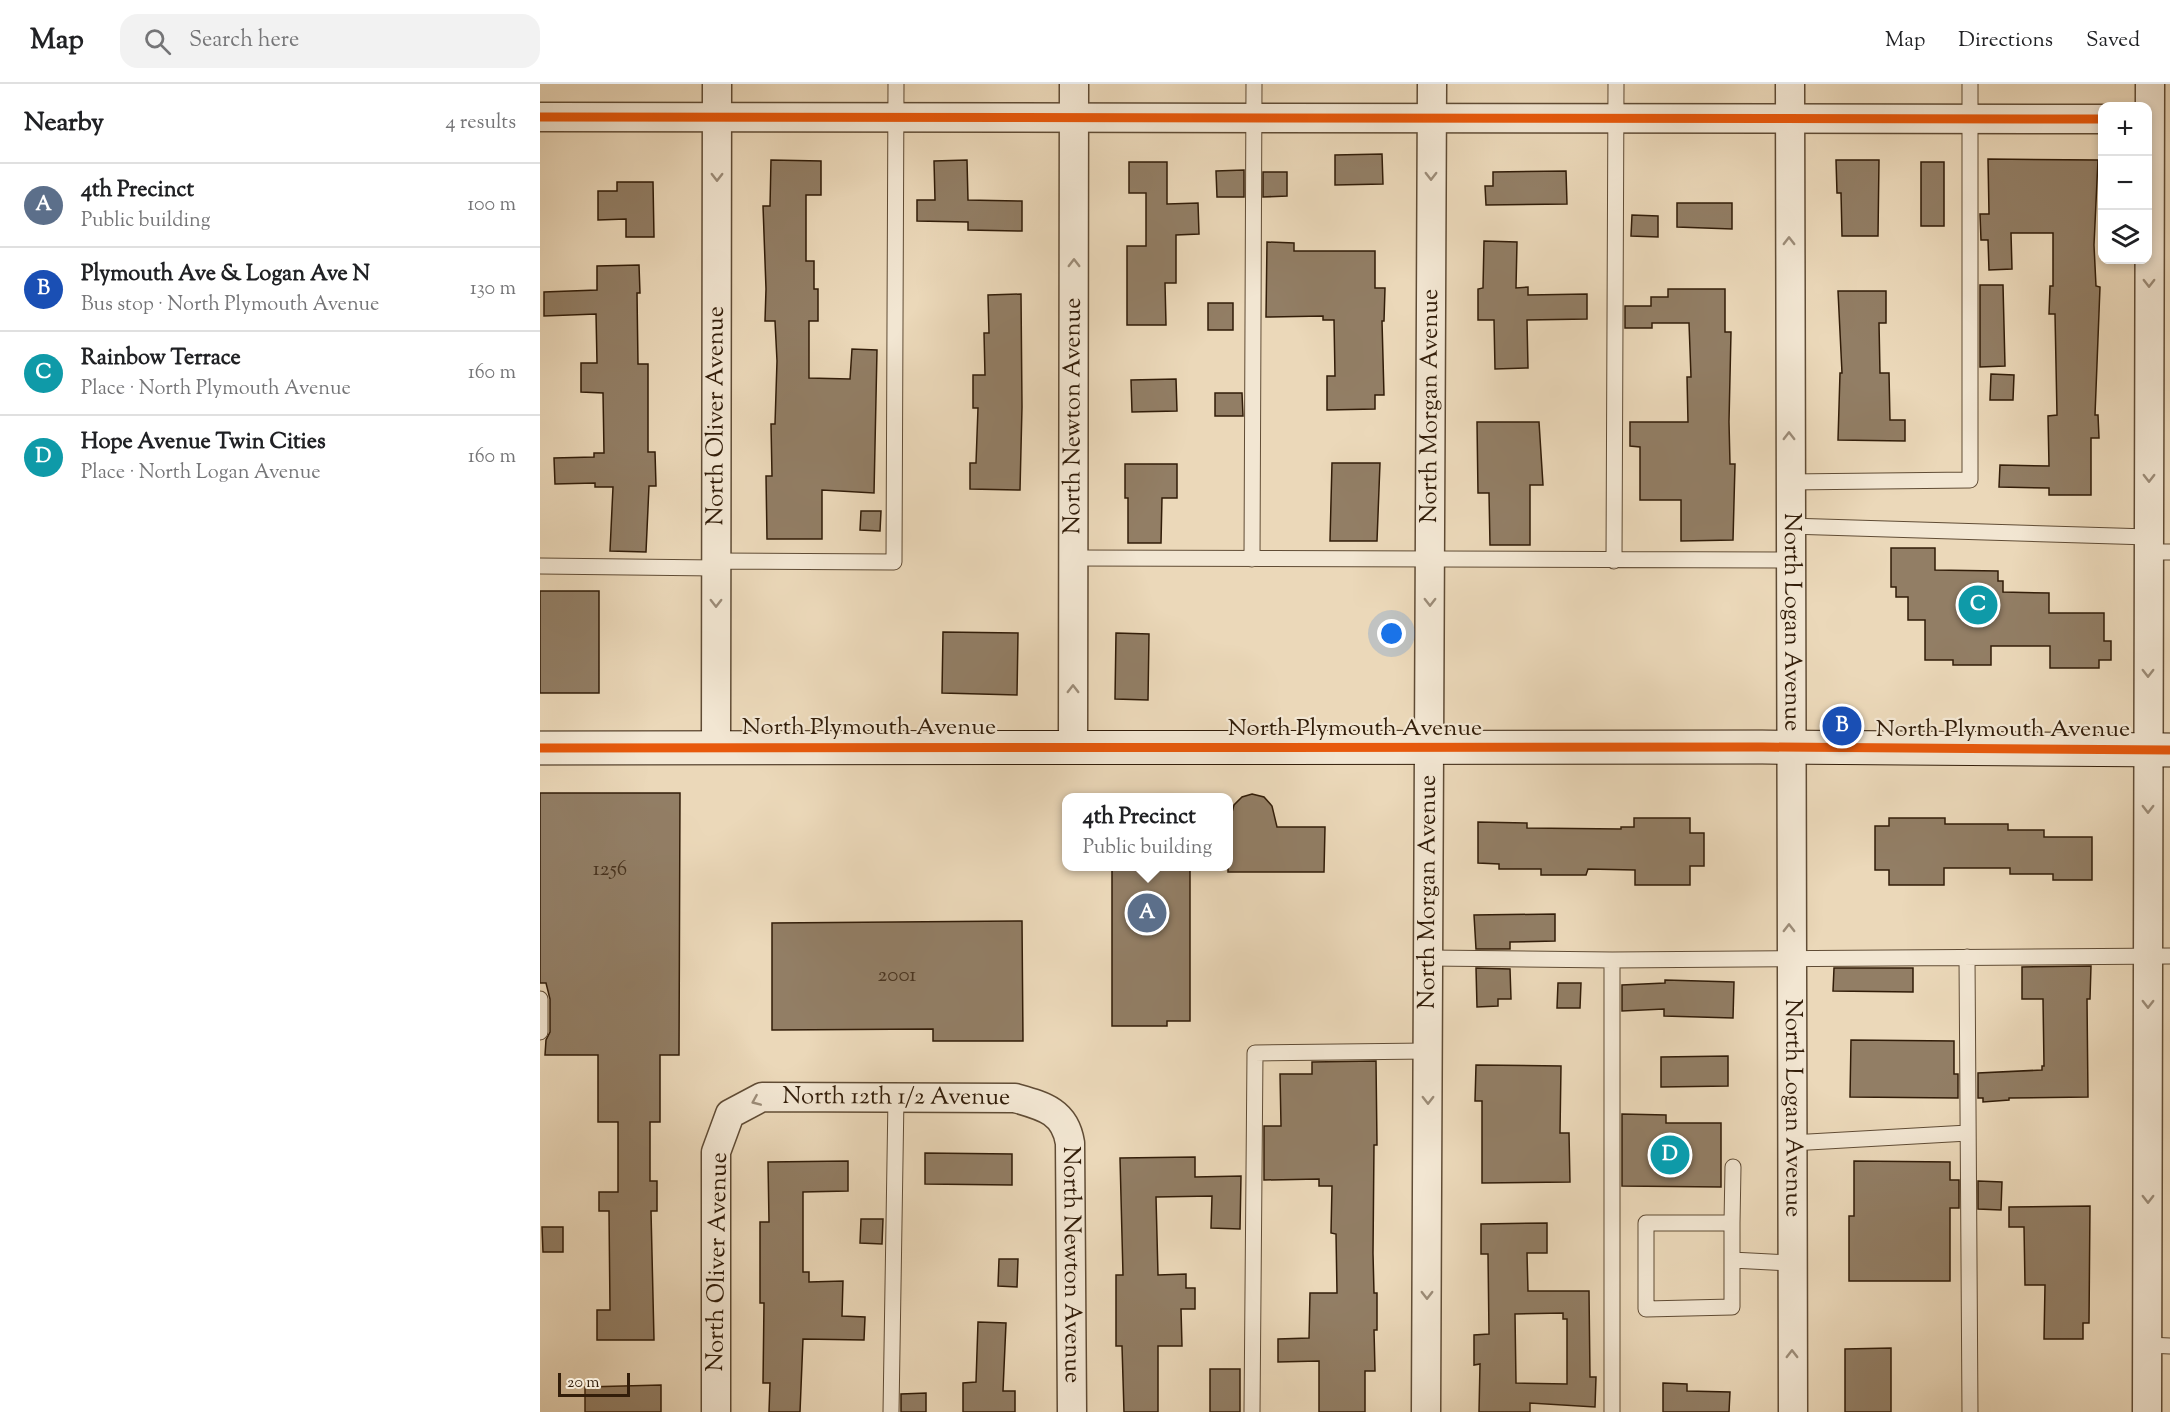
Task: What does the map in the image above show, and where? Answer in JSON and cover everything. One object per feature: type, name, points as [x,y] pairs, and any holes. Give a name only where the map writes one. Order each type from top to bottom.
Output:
[{"type":"main road","name":"North Plymouth Avenue","points":[[540,748],[1789,747],[2159,750]]},
{"type":"street","name":"North Oliver Avenue","points":[[716,748],[717,84]]},
{"type":"street","name":"North Newton Avenue","points":[[1073,748],[1074,84]]},
{"type":"street","name":"North Morgan Avenue","points":[[1426,1412],[1432,84]]},
{"type":"street","name":"North Logan Avenue","points":[[1790,84],[1789,747],[1792,1412]]},
{"type":"street","points":[[2147,1412],[2159,1345],[2156,119],[2150,84]]},
{"type":"street","points":[[540,117],[2098,119]]},
{"type":"street","name":"North 12th 1/2 Avenue","points":[[730,1114],[762,1097],[1015,1098],[1048,1108],[1061,1118]]},
{"type":"street","name":"North Oliver Avenue","points":[[716,1412],[716,1152],[730,1114]]},
{"type":"street","name":"North Newton Avenue","points":[[1061,1118],[1068,1131],[1070,1143],[1072,1412]]},
{"type":"lane","points":[[540,566],[894,562],[896,84]]},
{"type":"lane","points":[[1252,559],[1254,84]]},
{"type":"lane","points":[[1614,561],[1616,84]]},
{"type":"lane","points":[[1789,482],[1970,480],[1970,84]]},
{"type":"lane","points":[[1789,526],[2156,547]]},
{"type":"lane","points":[[1073,558],[1789,560]]},
{"type":"lane","points":[[1429,958],[1612,960],[2159,956]]},
{"type":"lane","points":[[1967,957],[1970,1412]]},
{"type":"lane","points":[[1612,960],[1612,1412]]},
{"type":"lane","points":[[540,999],[540,1032]]},
{"type":"lane","points":[[1252,1412],[1255,1053],[1428,1051]]},
{"type":"lane","points":[[891,1412],[896,1097]]},
{"type":"lane","points":[[1791,1143],[1968,1133]]},
{"type":"lane","points":[[1732,1223],[1646,1223],[1646,1309],[1732,1307],[1734,1167]]},
{"type":"lane","points":[[1732,1260],[1791,1263]]},
{"type":"building","points":[[1382,154],[1383,184],[1335,185],[1335,155]]},
{"type":"building","points":[[1988,159],[2098,160],[2094,245],[2096,286],[2100,287],[2095,415],[2098,415],[2099,438],[2091,438],[2091,495],[2049,495],[2049,488],[1999,487],[2000,465],[2049,466],[2048,416],[2057,415],[2055,314],[2049,314],[2050,286],[2053,286],[2053,233],[2011,233],[2012,269],[1989,270],[1988,240],[1981,240],[1980,214],[1989,214]]},
{"type":"building","points":[[771,160],[821,161],[821,195],[806,195],[806,261],[814,261],[814,289],[818,289],[818,321],[809,321],[809,378],[850,379],[852,349],[877,350],[874,493],[822,490],[822,539],[767,539],[766,476],[772,476],[771,424],[775,424],[777,361],[775,321],[765,321],[763,206],[770,206]]},
{"type":"building","points":[[967,160],[968,200],[1022,201],[1022,231],[968,230],[968,222],[917,221],[917,200],[935,200],[934,161]]},
{"type":"building","points":[[1836,160],[1879,160],[1878,236],[1842,236],[1841,193],[1837,193]]},
{"type":"building","points":[[1129,162],[1167,162],[1167,204],[1198,203],[1199,234],[1176,235],[1176,283],[1165,283],[1166,325],[1127,325],[1127,246],[1146,246],[1146,193],[1129,193]]},
{"type":"building","points":[[1921,162],[1944,162],[1944,226],[1921,226]]},
{"type":"building","points":[[1244,170],[1244,197],[1217,197],[1216,171]]},
{"type":"building","points":[[1566,171],[1567,204],[1486,205],[1485,186],[1493,186],[1493,172]]},
{"type":"building","points":[[1263,172],[1287,172],[1287,196],[1263,197]]},
{"type":"building","points":[[617,182],[653,182],[654,237],[626,237],[626,219],[598,220],[598,191],[617,191]]},
{"type":"building","points":[[1677,203],[1732,203],[1732,229],[1677,227]]},
{"type":"building","points":[[1632,215],[1658,216],[1658,237],[1631,236]]},
{"type":"building","points":[[1484,241],[1517,242],[1516,288],[1528,287],[1528,295],[1587,294],[1587,319],[1527,320],[1528,368],[1495,369],[1494,320],[1478,320],[1478,289],[1483,288]]},
{"type":"building","points":[[1267,242],[1294,243],[1294,251],[1375,251],[1375,288],[1385,288],[1384,321],[1382,321],[1384,395],[1375,395],[1375,409],[1327,410],[1327,376],[1335,376],[1334,320],[1323,320],[1323,316],[1266,317]]},
{"type":"building","points":[[639,265],[638,364],[648,364],[648,452],[655,452],[656,486],[649,486],[646,552],[610,551],[613,487],[595,487],[595,483],[555,484],[554,458],[594,457],[594,453],[604,453],[603,393],[581,392],[581,363],[597,363],[596,314],[544,316],[544,292],[597,290],[597,266]]},
{"type":"building","points":[[1980,285],[2003,285],[2005,366],[1980,367]]},
{"type":"building","points":[[1668,289],[1725,289],[1725,332],[1731,332],[1729,422],[1730,464],[1735,464],[1733,540],[1681,541],[1681,500],[1640,500],[1640,447],[1630,446],[1630,422],[1688,422],[1687,377],[1691,377],[1689,323],[1652,323],[1652,328],[1625,328],[1625,306],[1651,306],[1651,297],[1668,297]]},
{"type":"building","points":[[1838,291],[1886,291],[1886,323],[1879,323],[1880,373],[1889,373],[1890,420],[1905,420],[1905,441],[1838,440],[1840,373],[1842,373]]},
{"type":"building","points":[[1021,294],[1020,490],[970,489],[970,463],[976,463],[978,408],[973,408],[973,375],[985,375],[984,333],[989,333],[988,295]]},
{"type":"building","points":[[1208,303],[1233,303],[1233,330],[1208,330]]},
{"type":"building","points":[[1991,374],[2014,375],[2013,400],[1990,400]]},
{"type":"building","points":[[1176,379],[1177,411],[1132,412],[1131,380]]},
{"type":"building","points":[[1215,393],[1242,393],[1243,416],[1215,416]]},
{"type":"building","points":[[1477,422],[1539,422],[1543,485],[1530,485],[1530,545],[1490,545],[1489,493],[1478,493]]},
{"type":"building","points":[[1332,463],[1380,463],[1377,541],[1330,541]]},
{"type":"building","points":[[1125,464],[1177,464],[1177,498],[1162,498],[1161,543],[1128,543]]},
{"type":"building","points":[[861,511],[881,511],[880,531],[860,530]]},
{"type":"building","points":[[1891,548],[1935,548],[1935,570],[1998,571],[1998,581],[2003,581],[2003,592],[2049,593],[2049,613],[2104,613],[2104,641],[2111,641],[2111,660],[2099,660],[2099,668],[2050,668],[2050,646],[1991,646],[1991,665],[1953,665],[1953,660],[1925,660],[1925,620],[1908,620],[1908,597],[1896,597],[1896,587],[1891,587]]},
{"type":"building","points":[[540,591],[599,591],[599,693],[540,693]]},
{"type":"building","points":[[943,632],[1018,633],[1017,695],[942,693]]},
{"type":"building","points":[[1116,633],[1149,634],[1148,700],[1115,699]]},
{"type":"building","points":[[540,793],[680,793],[679,1055],[660,1055],[660,1122],[650,1122],[650,1181],[657,1181],[657,1211],[651,1211],[654,1340],[597,1340],[597,1310],[610,1310],[609,1211],[599,1211],[599,1192],[618,1192],[618,1122],[598,1122],[598,1055],[545,1055],[546,1040],[550,1032],[550,999],[546,983],[540,983]]},
{"type":"building","points":[[1252,794],[1264,797],[1272,806],[1277,827],[1325,827],[1324,872],[1228,872],[1233,871],[1233,809],[1242,797]]},
{"type":"building","points":[[1634,818],[1690,818],[1690,833],[1704,833],[1704,866],[1690,866],[1690,885],[1635,885],[1635,870],[1588,869],[1586,875],[1541,875],[1541,869],[1499,869],[1499,864],[1478,863],[1478,822],[1527,823],[1527,828],[1621,829],[1621,827],[1634,827]]},
{"type":"building","points":[[1889,818],[1945,818],[1945,824],[2008,824],[2008,830],[2044,830],[2044,837],[2092,837],[2092,880],[2053,880],[2053,874],[2010,874],[2010,868],[1944,868],[1944,885],[1889,885],[1889,870],[1875,870],[1875,826],[1889,826]]},
{"type":"building","points":[[1112,871],[1190,871],[1190,1021],[1167,1021],[1167,1026],[1112,1026]]},
{"type":"building","points":[[1555,914],[1555,941],[1510,942],[1510,949],[1476,949],[1474,915]]},
{"type":"building","points":[[1022,921],[1023,1041],[933,1041],[933,1029],[772,1030],[772,923]]},
{"type":"building","points":[[2091,966],[2090,999],[2087,999],[2088,1097],[2009,1098],[2009,1100],[1983,1102],[1983,1098],[1978,1098],[1978,1073],[2042,1070],[2044,1066],[2043,999],[2022,999],[2022,967]]},
{"type":"building","points":[[1476,968],[1510,969],[1511,999],[1498,999],[1498,1006],[1477,1007]]},
{"type":"building","points":[[1834,968],[1913,968],[1913,992],[1833,991]]},
{"type":"building","points":[[1665,980],[1734,982],[1733,1018],[1664,1016],[1664,1009],[1622,1011],[1622,985],[1665,983]]},
{"type":"building","points":[[1558,983],[1581,983],[1580,1008],[1557,1008]]},
{"type":"building","points":[[1851,1040],[1954,1041],[1954,1074],[1958,1074],[1958,1098],[1850,1097]]},
{"type":"building","points":[[1728,1056],[1728,1086],[1661,1087],[1661,1057]]},
{"type":"building","points":[[1376,1061],[1377,1145],[1374,1145],[1373,1253],[1374,1293],[1377,1293],[1377,1330],[1374,1330],[1375,1371],[1365,1371],[1365,1412],[1319,1412],[1319,1361],[1278,1362],[1278,1339],[1309,1338],[1310,1293],[1337,1293],[1336,1234],[1331,1233],[1332,1186],[1319,1186],[1319,1179],[1264,1180],[1264,1126],[1281,1126],[1280,1074],[1312,1074],[1312,1062]]},
{"type":"building","points":[[1476,1065],[1561,1066],[1560,1133],[1569,1133],[1570,1182],[1482,1183],[1482,1101],[1475,1101]]},
{"type":"building","points":[[1622,1114],[1666,1115],[1666,1123],[1721,1123],[1721,1187],[1622,1186]]},
{"type":"building","points":[[925,1153],[1012,1154],[1012,1185],[925,1184]]},
{"type":"building","points":[[1195,1157],[1195,1177],[1241,1176],[1240,1229],[1211,1228],[1212,1196],[1156,1197],[1158,1275],[1186,1274],[1186,1288],[1195,1288],[1195,1309],[1181,1309],[1182,1346],[1158,1346],[1158,1412],[1124,1412],[1122,1346],[1116,1346],[1116,1275],[1123,1275],[1120,1158]]},
{"type":"building","points":[[848,1161],[848,1191],[803,1192],[803,1272],[809,1272],[809,1282],[843,1281],[842,1316],[865,1317],[864,1340],[803,1339],[800,1412],[769,1412],[770,1383],[763,1383],[764,1303],[760,1303],[760,1222],[769,1222],[768,1162]]},
{"type":"building","points":[[1854,1161],[1950,1162],[1950,1180],[1959,1180],[1959,1208],[1950,1208],[1950,1281],[1849,1281],[1849,1216],[1854,1216]]},
{"type":"building","points":[[1978,1181],[2002,1182],[2001,1210],[1978,1209]]},
{"type":"building","points":[[2090,1206],[2089,1323],[2083,1323],[2083,1339],[2044,1339],[2045,1285],[2025,1285],[2024,1227],[2009,1227],[2009,1207]]},
{"type":"building","points":[[861,1219],[883,1219],[882,1244],[860,1243]]},
{"type":"building","points":[[1547,1223],[1547,1253],[1527,1253],[1528,1291],[1589,1291],[1590,1377],[1596,1377],[1595,1407],[1530,1403],[1530,1412],[1479,1412],[1480,1364],[1474,1365],[1474,1335],[1489,1334],[1488,1254],[1481,1254],[1481,1224]],"holes":[[[1563,1313],[1563,1319],[1567,1319],[1567,1384],[1516,1383],[1515,1314]]]},
{"type":"building","points":[[542,1227],[563,1227],[563,1252],[543,1252]]},
{"type":"building","points":[[999,1259],[1018,1259],[1017,1287],[998,1286]]},
{"type":"building","points":[[978,1322],[1006,1323],[1003,1391],[1015,1391],[1015,1412],[963,1412],[963,1383],[976,1382]]},
{"type":"building","points":[[1891,1348],[1891,1412],[1845,1412],[1845,1349]]},
{"type":"building","points":[[1210,1369],[1240,1369],[1240,1412],[1210,1412]]},
{"type":"building","points":[[1663,1383],[1687,1384],[1687,1391],[1730,1392],[1729,1412],[1663,1412]]},
{"type":"building","points":[[661,1385],[661,1412],[585,1412],[585,1387]]},
{"type":"building","points":[[926,1393],[926,1412],[901,1412],[901,1394]]},
{"type":"cycle path","points":[[540,117],[2098,119]]},
{"type":"cycle path","points":[[540,748],[1762,747],[2170,750]]},
{"type":"place","name":"Rainbow Terrace","points":[[1978,605]]},
{"type":"place","name":"Plymouth Ave & Logan Ave N","points":[[1842,726]]},
{"type":"place","name":"4th Precinct","points":[[1147,913]]},
{"type":"place","name":"Hope Avenue Twin Cities","points":[[1670,1155]]}]
